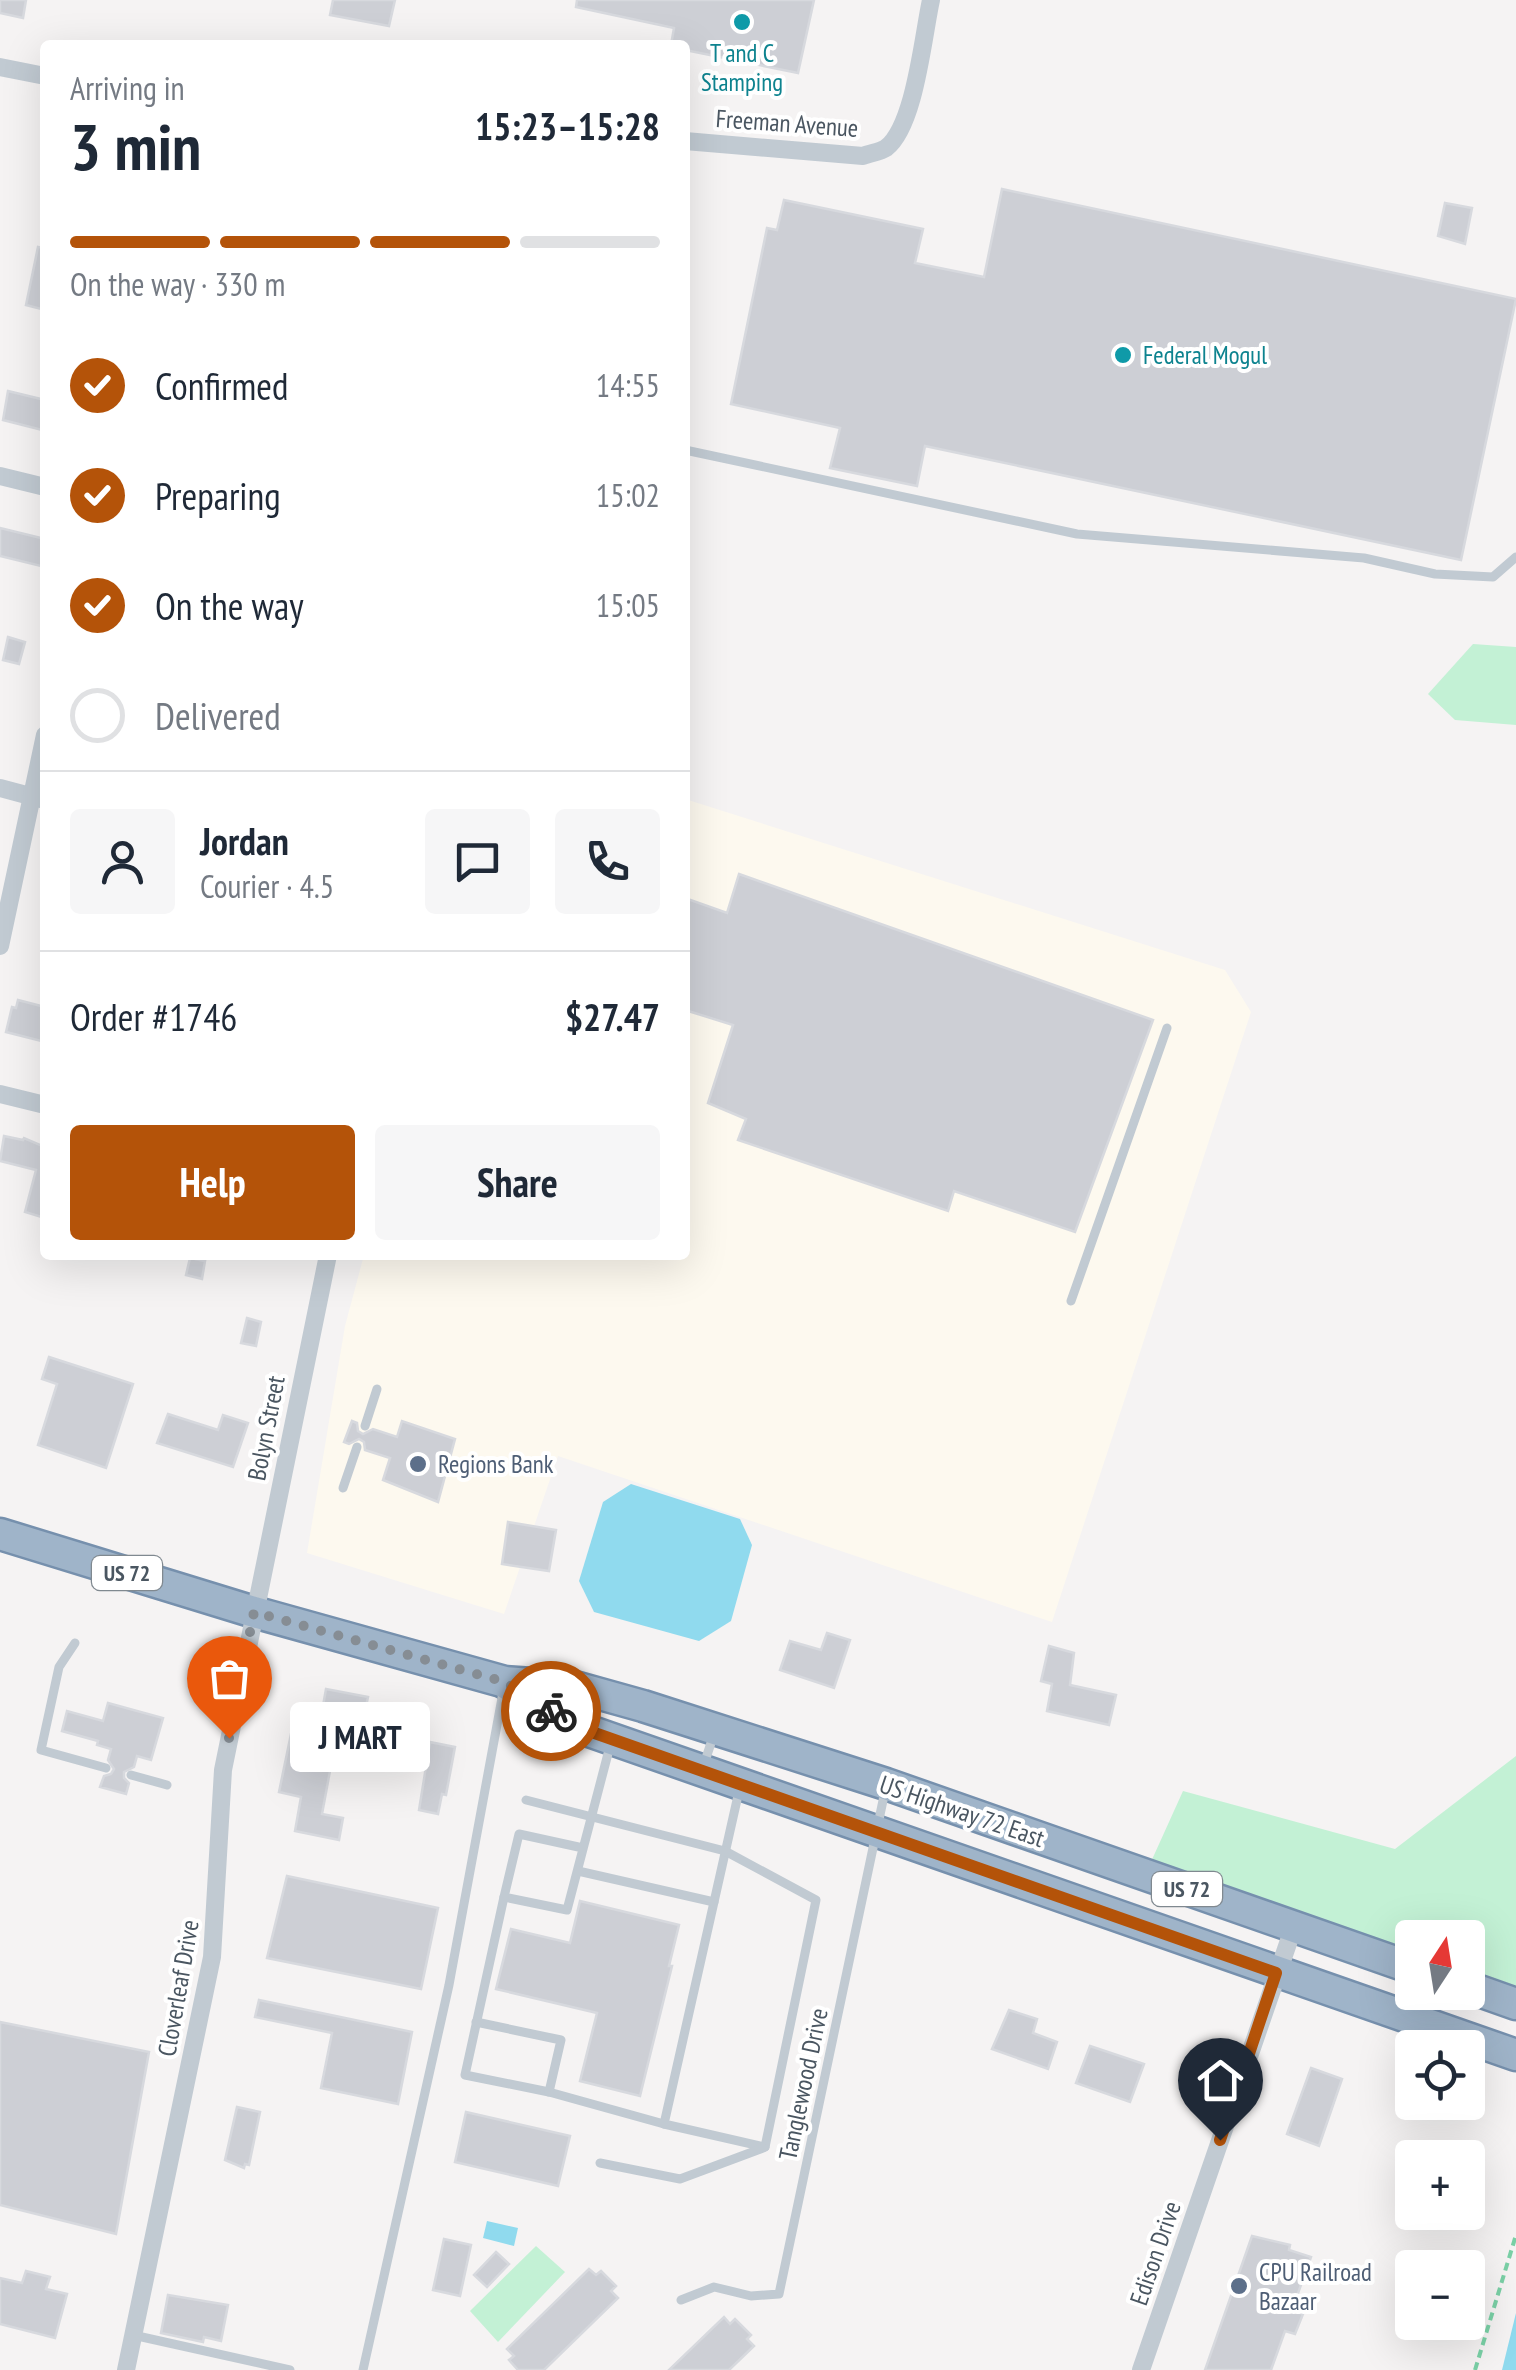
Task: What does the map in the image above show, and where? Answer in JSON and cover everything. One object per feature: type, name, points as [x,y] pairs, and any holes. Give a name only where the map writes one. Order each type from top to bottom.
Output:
[{"type":"highway","name":"US Highway 72 East","points":[[0,1534],[254,1612],[505,1682],[575,1687],[716,1730],[886,1784],[1395,1962]]},
{"type":"highway","name":"US Highway 72 East","points":[[505,1682],[569,1724],[1513,2054]]},
{"type":"highway","points":[[1485,1993],[1516,2004]]},
{"type":"street","name":"Freeman Avenue","points":[[690,141],[864,156],[885,149],[900,132],[908,112],[930,0]]},
{"type":"street","points":[[0,68],[40,75]]},
{"type":"street","points":[[0,476],[40,486]]},
{"type":"street","points":[[0,788],[38,798],[0,946]]},
{"type":"street","points":[[0,1094],[40,1104]]},
{"type":"street","name":"Bolyn Street","points":[[254,1612],[327,1260]]},
{"type":"street","name":"Cloverleaf Drive","points":[[126,2370],[212,1957],[223,1770],[254,1612]]},
{"type":"street","name":"Edison Drive","points":[[1141,2370],[1294,1926]]},
{"type":"lane","points":[[690,451],[1077,534],[1364,558],[1436,574],[1493,577],[1516,557]]},
{"type":"lane","points":[[1071,1301],[1168,1028]]},
{"type":"lane","points":[[364,1426],[377,1389]]},
{"type":"lane","points":[[344,1488],[358,1447]]},
{"type":"lane","points":[[74,1643],[59,1666],[41,1750],[106,1768]]},
{"type":"lane","points":[[363,2370],[449,1985],[505,1682]]},
{"type":"lane","points":[[702,1770],[716,1730]]},
{"type":"lane","points":[[504,1896],[567,1910],[612,1738]]},
{"type":"lane","points":[[131,1775],[167,1785]]},
{"type":"lane","points":[[664,2124],[741,1783]]},
{"type":"lane","name":"Tanglewood Drive","points":[[682,2300],[714,2287],[751,2296],[779,2294],[886,1784]]},
{"type":"lane","points":[[526,1800],[726,1851],[816,1900],[765,2148]]},
{"type":"lane","points":[[583,1848],[519,1834],[465,2076],[549,2092],[765,2148]]},
{"type":"lane","points":[[578,1870],[714,1902]]},
{"type":"lane","points":[[476,2022],[561,2040],[549,2092]]},
{"type":"lane","points":[[600,2164],[680,2179],[765,2148]]},
{"type":"lane","points":[[134,2335],[290,2370]]},
{"type":"path","points":[[1476,2370],[1516,2235]]},
{"type":"shaded area","points":[[690,801],[1225,970],[1251,1012],[1052,1622],[558,1456],[504,1614],[307,1553],[345,1326],[363,1260],[690,1260]]},
{"type":"green space","points":[[1473,644],[1516,647],[1516,725],[1455,720],[1428,694]]},
{"type":"green space","points":[[1516,1756],[1516,1993],[1485,1981],[1485,1920],[1395,1920],[1395,1950],[1150,1864],[1183,1791],[1395,1849]]},
{"type":"green space","points":[[536,2246],[565,2272],[498,2342],[470,2311]]},
{"type":"water","points":[[631,1484],[740,1519],[752,1545],[731,1621],[699,1641],[594,1612],[579,1581],[603,1502]]},
{"type":"water","points":[[487,2221],[518,2228],[514,2246],[483,2238]]},
{"type":"water","points":[[1516,2313],[1516,2370],[1502,2370]]},
{"type":"building","points":[[0,0],[26,0],[23,18],[0,13]]},
{"type":"building","points":[[333,0],[395,0],[389,26],[330,15]]},
{"type":"building","name":"T and C Stamping","points":[[577,0],[814,0],[798,73],[690,51],[690,40],[672,40],[674,28],[576,7]]},
{"type":"building","name":"Federal Mogul","points":[[1002,189],[1516,299],[1461,560],[925,446],[917,486],[830,468],[840,428],[731,404],[767,228],[777,230],[784,200],[923,229],[915,263],[984,277]]},
{"type":"building","points":[[1445,203],[1472,208],[1465,244],[1438,236]]},
{"type":"building","points":[[38,247],[40,247],[40,309],[26,305]]},
{"type":"building","points":[[8,391],[40,399],[40,429],[3,420]]},
{"type":"building","points":[[0,528],[40,538],[40,566],[0,556]]},
{"type":"building","points":[[8,637],[25,642],[19,664],[3,660]]},
{"type":"building","points":[[739,874],[1153,1020],[1075,1232],[954,1191],[948,1211],[738,1140],[746,1119],[708,1103],[733,1025],[690,1012],[690,900],[727,913]]},
{"type":"building","points":[[18,1000],[40,1006],[40,1041],[6,1032],[12,1007],[16,1008]]},
{"type":"building","points":[[4,1136],[40,1145],[40,1216],[25,1212],[36,1170],[0,1161]]},
{"type":"building","points":[[190,1260],[205,1261],[202,1279],[186,1275]]},
{"type":"building","points":[[247,1318],[261,1322],[256,1346],[241,1343]]},
{"type":"building","points":[[49,1357],[133,1384],[106,1468],[38,1445],[57,1384],[42,1379]]},
{"type":"building","points":[[168,1414],[218,1430],[223,1415],[248,1423],[233,1467],[157,1443]]},
{"type":"building","name":"Regions Bank","points":[[352,1421],[363,1434],[373,1429],[397,1437],[402,1421],[455,1439],[438,1502],[383,1480],[390,1458],[365,1450],[359,1439],[344,1442]]},
{"type":"building","points":[[508,1522],[556,1530],[549,1571],[502,1564]]},
{"type":"building","points":[[827,1633],[850,1640],[834,1688],[780,1670],[790,1641],[821,1650]]},
{"type":"building","points":[[1049,1646],[1074,1653],[1070,1685],[1116,1695],[1109,1725],[1047,1711],[1052,1684],[1041,1681]]},
{"type":"building","points":[[326,1689],[368,1697],[357,1750],[335,1744],[322,1814],[343,1818],[339,1840],[295,1831],[301,1797],[279,1792],[291,1734],[317,1740]]},
{"type":"building","points":[[108,1703],[163,1718],[151,1760],[137,1756],[134,1767],[124,1772],[129,1783],[126,1794],[100,1787],[104,1776],[114,1769],[108,1760],[111,1749],[97,1745],[98,1741],[62,1731],[67,1711],[103,1721]]},
{"type":"building","points":[[430,1742],[455,1747],[446,1795],[442,1794],[438,1814],[419,1810]]},
{"type":"building","points":[[287,1876],[438,1908],[421,1989],[267,1958]]},
{"type":"building","points":[[580,1901],[679,1925],[640,2096],[580,2081],[597,2013],[496,1989],[511,1929],[570,1943]]},
{"type":"building","points":[[259,2000],[412,2032],[398,2104],[321,2088],[332,2033],[255,2017]]},
{"type":"building","points":[[1009,2010],[1037,2019],[1033,2033],[1057,2042],[1048,2069],[992,2049]]},
{"type":"building","points":[[0,2022],[149,2052],[116,2234],[0,2205]]},
{"type":"building","points":[[1090,2046],[1144,2064],[1130,2102],[1076,2083]]},
{"type":"building","points":[[1311,2068],[1342,2079],[1319,2146],[1287,2134]]},
{"type":"building","points":[[237,2107],[260,2112],[249,2165],[244,2168],[225,2160]]},
{"type":"building","points":[[466,2112],[570,2136],[558,2186],[455,2162]]},
{"type":"building","points":[[1252,2236],[1290,2245],[1289,2250],[1311,2257],[1292,2310],[1303,2314],[1295,2334],[1285,2331],[1271,2370],[1205,2370]]},
{"type":"building","points":[[444,2239],[471,2245],[460,2296],[433,2290]]},
{"type":"building","points":[[496,2252],[509,2264],[487,2287],[474,2275]]},
{"type":"building","points":[[589,2269],[596,2275],[601,2271],[616,2286],[611,2291],[618,2298],[544,2370],[518,2370],[509,2360],[514,2356],[507,2349]]},
{"type":"building","points":[[26,2271],[50,2277],[46,2289],[67,2294],[55,2338],[0,2324],[0,2278],[22,2283]]},
{"type":"building","points":[[168,2295],[228,2305],[221,2341],[204,2337],[203,2342],[161,2333]]},
{"type":"building","points":[[724,2317],[730,2324],[735,2319],[751,2335],[747,2339],[754,2346],[729,2370],[669,2370]]},
{"type":"way so far","points":[[229,1738],[254,1612],[505,1682],[551,1711]]},
{"type":"place","name":"T and C Stamping","points":[[742,22]]},
{"type":"place","name":"Federal Mogul","points":[[1123,355]]},
{"type":"place","name":"Regions Bank","points":[[418,1464]]},
{"type":"place","name":"J MART","points":[[229,1738]]},
{"type":"place","name":"CPU Railroad Bazaar","points":[[1239,2286]]},
{"type":"route","points":[[551,1711],[569,1724],[1276,1973],[1220,2140]]}]
